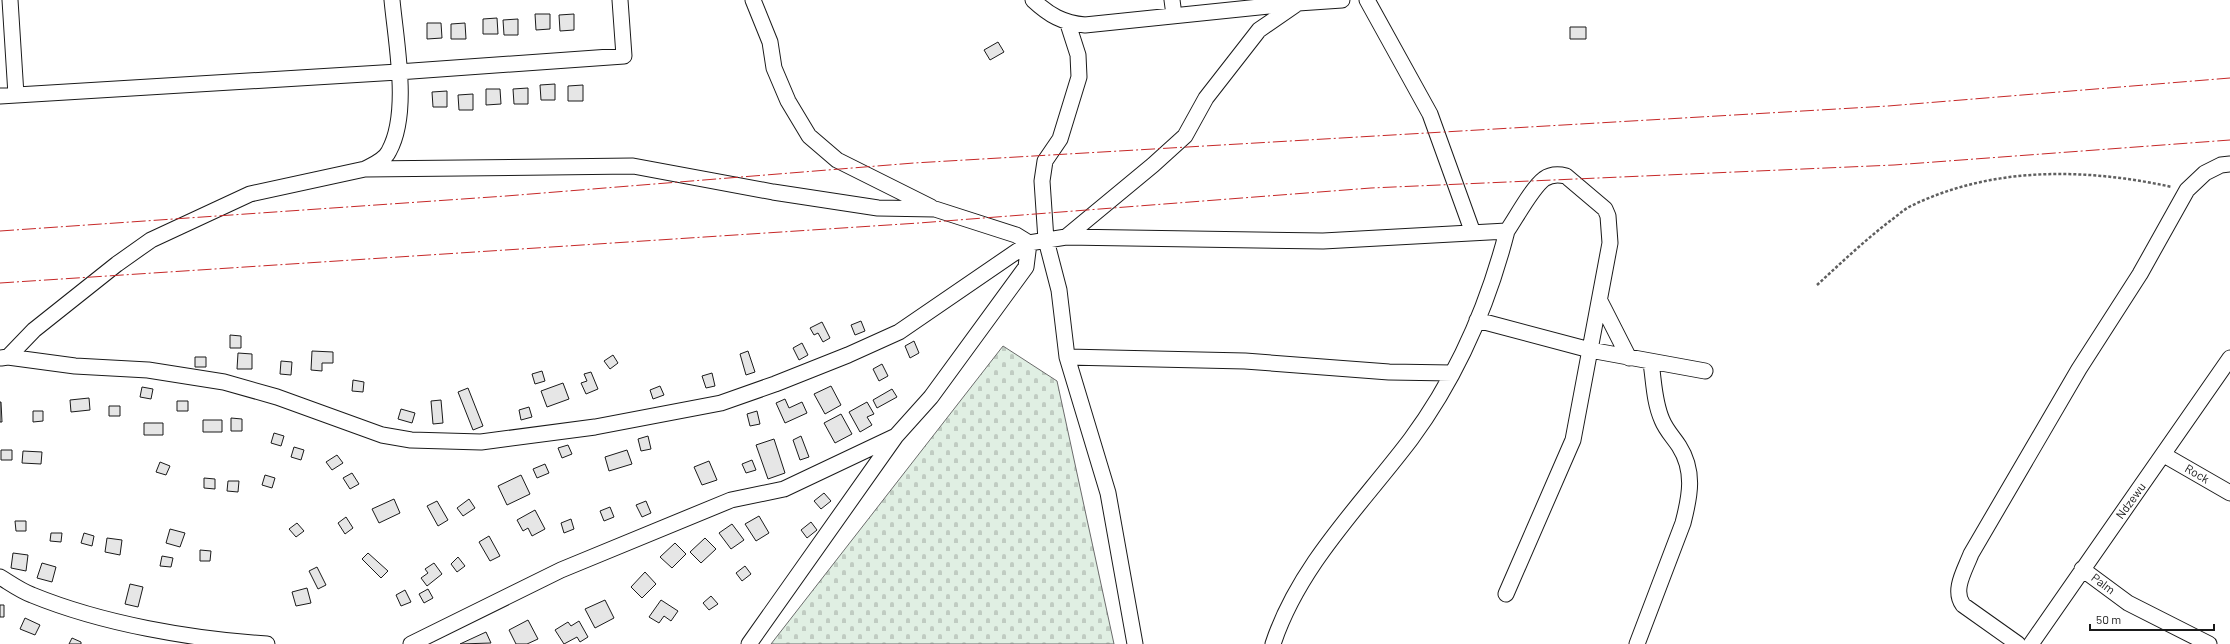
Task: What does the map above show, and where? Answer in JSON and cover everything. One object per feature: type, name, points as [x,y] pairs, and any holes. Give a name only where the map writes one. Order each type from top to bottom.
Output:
[{"type":"street","points":[[10,0],[16,95]]},
{"type":"street","points":[[4,358],[34,330],[117,264],[151,240],[250,194],[335,177],[365,169],[379,162],[389,153],[400,116],[392,0]]},
{"type":"street","points":[[0,96],[398,72],[624,56],[620,0]]},
{"type":"street","points":[[754,0],[770,42],[774,68],[788,101],[808,136],[837,160],[935,209],[1016,235],[1029,243]]},
{"type":"street","points":[[1033,0],[1054,17],[1068,24],[1085,25],[1298,1],[1342,0]]},
{"type":"street","points":[[1172,0],[1174,15]]},
{"type":"street","points":[[1367,0],[1430,114],[1473,232]]},
{"type":"street","points":[[1066,237],[1153,165],[1185,136],[1206,98],[1259,30],[1298,1]]},
{"type":"street","points":[[1068,24],[1078,55],[1080,77],[1060,139],[1045,161],[1042,181],[1046,240],[1059,290],[1067,357],[1108,493],[1135,644]]},
{"type":"street","points":[[2018,644],[1964,605],[1959,596],[1961,580],[1971,554],[2008,488],[2079,369],[2140,274],[2186,190],[2205,173],[2221,165],[2230,164]]},
{"type":"street","points":[[365,169],[633,166],[773,192],[878,208],[935,209]]},
{"type":"street","points":[[1273,644],[1291,601],[1311,568],[1411,439],[1433,406],[1452,373],[1477,320],[1507,231],[1544,179],[1558,174],[1566,176],[1601,205],[1608,216],[1610,243],[1573,440],[1506,594]]},
{"type":"street","points":[[4,358],[74,366],[148,370],[224,382],[277,397],[382,435],[411,440],[481,442],[618,423],[721,403],[775,384],[848,355],[899,332],[1029,243],[1066,237],[1323,241],[1507,231]]},
{"type":"street","points":[[749,644],[896,436],[931,397],[1026,267],[1029,243]]},
{"type":"street","points":[[1600,301],[1629,358]]},
{"type":"street","points":[[1477,320],[1590,350],[1651,363],[1704,371]]},
{"type":"street","points":[[1067,357],[1245,361],[1389,372],[1452,373]]},
{"type":"street","name":"Ndzewu","points":[[2031,644],[2082,569],[2164,455],[2230,358]]},
{"type":"street","points":[[1637,644],[1683,523],[1691,483],[1686,460],[1662,421],[1656,404],[1651,363]]},
{"type":"street","points":[[411,644],[561,570],[731,500],[784,489],[896,436]]},
{"type":"street","name":"Rock","points":[[2164,455],[2230,493]]},
{"type":"street","name":"Palm","points":[[2082,569],[2128,603],[2209,644]]},
{"type":"street","points":[[0,577],[30,595],[92,614],[192,637],[267,644]]},
{"type":"path","points":[[1817,286],[1866,239],[1908,208],[1952,190],[2036,173],[2080,173],[2134,179],[2186,190]]},
{"type":"green space","points":[[1003,346],[1057,381],[1114,644],[771,644]]},
{"type":"building","points":[[535,14],[550,14],[550,29],[536,30]]},
{"type":"building","points":[[574,14],[574,30],[560,31],[559,15]]},
{"type":"building","points":[[497,18],[498,34],[483,34],[483,19]]},
{"type":"building","points":[[518,19],[518,35],[504,35],[503,20]]},
{"type":"building","points":[[427,23],[441,23],[442,38],[427,39]]},
{"type":"building","points":[[465,23],[466,39],[451,39],[451,24]]},
{"type":"building","points":[[1570,27],[1586,27],[1586,39],[1570,39]]},
{"type":"building","points":[[998,42],[1004,52],[990,60],[984,50]]},
{"type":"building","points":[[555,84],[555,100],[541,100],[540,85]]},
{"type":"building","points":[[583,85],[583,101],[568,101],[568,86]]},
{"type":"building","points":[[528,88],[528,104],[514,104],[513,89]]},
{"type":"building","points":[[486,89],[500,89],[501,104],[486,105]]},
{"type":"building","points":[[447,91],[447,107],[433,107],[432,92]]},
{"type":"building","points":[[473,94],[473,110],[459,110],[458,95]]},
{"type":"building","points":[[861,321],[865,331],[855,335],[851,325]]},
{"type":"building","points":[[822,322],[830,338],[823,342],[818,333],[814,335],[810,328]]},
{"type":"building","points":[[230,335],[241,336],[241,348],[230,348]]},
{"type":"building","points":[[914,341],[919,353],[910,358],[905,346]]},
{"type":"building","points":[[802,343],[808,355],[799,360],[793,348]]},
{"type":"building","points":[[312,351],[333,352],[333,363],[322,363],[322,371],[311,370]]},
{"type":"building","points":[[748,351],[755,372],[746,375],[740,354]]},
{"type":"building","points":[[238,353],[252,354],[252,369],[237,369]]},
{"type":"building","points":[[613,355],[618,363],[610,369],[604,361]]},
{"type":"building","points":[[195,357],[206,357],[206,367],[195,367]]},
{"type":"building","points":[[281,361],[292,362],[291,375],[280,374]]},
{"type":"building","points":[[882,364],[888,376],[879,381],[873,369]]},
{"type":"building","points":[[542,371],[545,381],[535,384],[532,374]]},
{"type":"building","points":[[591,372],[598,389],[586,394],[581,383],[587,381],[584,374]]},
{"type":"building","points":[[712,373],[715,386],[706,388],[702,376]]},
{"type":"building","points":[[353,380],[364,382],[363,392],[352,391]]},
{"type":"building","points":[[563,383],[569,399],[547,407],[541,391]]},
{"type":"building","points":[[660,386],[664,395],[653,399],[650,390]]},
{"type":"building","points":[[831,386],[841,405],[825,414],[814,394]]},
{"type":"building","points":[[142,387],[153,389],[151,399],[140,397]]},
{"type":"building","points":[[468,388],[483,426],[473,430],[458,392]]},
{"type":"building","points":[[892,389],[897,397],[877,408],[873,400]]},
{"type":"building","points":[[89,398],[90,410],[71,412],[70,400]]},
{"type":"building","points":[[785,399],[789,408],[802,402],[807,413],[785,423],[776,403]]},
{"type":"building","points":[[441,400],[443,423],[433,424],[431,401]]},
{"type":"building","points":[[177,401],[188,401],[188,411],[177,411]]},
{"type":"building","points":[[1,402],[2,422],[0,422]]},
{"type":"building","points":[[867,402],[874,414],[867,417],[872,425],[860,432],[849,412]]},
{"type":"building","points":[[109,406],[120,406],[120,416],[109,416]]},
{"type":"building","points":[[529,407],[532,417],[521,420],[519,410]]},
{"type":"building","points":[[401,409],[415,413],[412,423],[398,419]]},
{"type":"building","points":[[33,411],[43,411],[43,421],[33,422]]},
{"type":"building","points":[[757,411],[760,424],[750,426],[747,414]]},
{"type":"building","points":[[841,414],[852,434],[835,443],[824,423]]},
{"type":"building","points":[[231,418],[242,419],[242,431],[231,431]]},
{"type":"building","points":[[203,420],[222,420],[222,432],[203,432]]},
{"type":"building","points":[[144,423],[163,423],[163,435],[144,435]]},
{"type":"building","points":[[274,433],[284,436],[281,446],[271,443]]},
{"type":"building","points":[[648,436],[651,449],[641,451],[638,439]]},
{"type":"building","points":[[801,436],[809,457],[800,460],[793,440]]},
{"type":"building","points":[[774,439],[785,473],[768,479],[756,445]]},
{"type":"building","points":[[568,445],[572,454],[562,458],[558,448]]},
{"type":"building","points":[[294,447],[304,450],[301,460],[291,457]]},
{"type":"building","points":[[1,450],[12,450],[12,460],[1,460]]},
{"type":"building","points":[[627,450],[632,464],[609,471],[605,457]]},
{"type":"building","points":[[23,451],[42,452],[41,464],[22,463]]},
{"type":"building","points":[[337,455],[343,463],[332,470],[326,462]]},
{"type":"building","points":[[752,460],[756,470],[746,473],[742,464]]},
{"type":"building","points":[[709,461],[717,480],[702,485],[694,467]]},
{"type":"building","points":[[160,462],[170,466],[166,475],[156,472]]},
{"type":"building","points":[[545,464],[549,473],[537,478],[533,469]]},
{"type":"building","points":[[352,473],[359,484],[350,489],[343,478]]},
{"type":"building","points":[[265,475],[275,478],[272,488],[262,485]]},
{"type":"building","points":[[521,475],[530,494],[507,505],[498,486]]},
{"type":"building","points":[[204,478],[215,479],[215,489],[204,488]]},
{"type":"building","points":[[228,481],[239,481],[238,492],[227,491]]},
{"type":"building","points":[[824,493],[831,501],[821,509],[814,501]]},
{"type":"building","points":[[394,499],[400,513],[379,523],[372,509]]},
{"type":"building","points":[[469,499],[475,508],[463,516],[457,508]]},
{"type":"building","points":[[437,501],[448,520],[438,526],[427,506]]},
{"type":"building","points":[[646,501],[651,513],[642,517],[636,505]]},
{"type":"building","points":[[610,507],[614,517],[604,521],[600,511]]},
{"type":"building","points":[[535,510],[545,529],[532,536],[528,528],[523,531],[517,520]]},
{"type":"building","points":[[759,516],[769,533],[756,541],[745,524]]},
{"type":"building","points":[[346,517],[353,528],[345,534],[338,523]]},
{"type":"building","points":[[571,519],[574,529],[564,533],[561,523]]},
{"type":"building","points":[[15,521],[26,521],[26,531],[16,531]]},
{"type":"building","points":[[811,522],[817,530],[807,538],[801,530]]},
{"type":"building","points":[[297,523],[304,531],[296,537],[289,529]]},
{"type":"building","points":[[732,524],[744,540],[731,549],[719,533]]},
{"type":"building","points":[[170,529],[185,533],[180,547],[166,543]]},
{"type":"building","points":[[51,533],[62,533],[61,542],[50,541]]},
{"type":"building","points":[[84,533],[94,536],[92,546],[81,543]]},
{"type":"building","points":[[489,536],[500,556],[490,561],[479,542]]},
{"type":"building","points":[[107,538],[122,540],[120,555],[105,552]]},
{"type":"building","points":[[705,538],[716,549],[701,563],[690,552]]},
{"type":"building","points":[[675,543],[686,554],[672,568],[660,557]]},
{"type":"building","points":[[200,550],[211,551],[210,561],[200,561]]},
{"type":"building","points":[[13,553],[28,555],[26,571],[11,568]]},
{"type":"building","points":[[368,553],[388,571],[381,578],[362,559]]},
{"type":"building","points":[[162,556],[173,558],[171,567],[160,566]]},
{"type":"building","points":[[458,557],[465,566],[457,572],[451,564]]},
{"type":"building","points":[[42,563],[56,567],[52,582],[37,578]]},
{"type":"building","points":[[434,563],[442,574],[427,586],[421,578],[428,573],[425,569]]},
{"type":"building","points":[[745,566],[751,574],[742,581],[736,573]]},
{"type":"building","points":[[317,567],[326,585],[318,589],[309,571]]},
{"type":"building","points":[[645,572],[656,584],[642,598],[631,587]]},
{"type":"building","points":[[130,584],[143,587],[138,607],[125,604]]},
{"type":"building","points":[[307,588],[311,603],[296,606],[292,592]]},
{"type":"building","points":[[428,589],[433,598],[424,603],[419,594]]},
{"type":"building","points":[[405,590],[411,602],[401,606],[396,595]]},
{"type":"building","points":[[711,596],[718,604],[709,610],[703,603]]},
{"type":"building","points":[[605,600],[614,618],[595,628],[585,609]]},
{"type":"building","points":[[661,600],[678,611],[671,621],[664,616],[659,623],[649,617]]},
{"type":"building","points":[[0,605],[4,605],[4,617],[0,617]]},
{"type":"building","points":[[25,618],[40,625],[35,635],[20,629]]},
{"type":"building","points":[[528,620],[538,639],[527,644],[516,644],[509,630]]},
{"type":"building","points":[[579,621],[588,637],[580,642],[577,637],[564,644],[555,630],[568,622],[571,626]]},
{"type":"building","points":[[486,632],[491,643],[460,644]]},
{"type":"building","points":[[72,638],[81,642],[81,644],[69,644]]},
{"type":"power","points":[[0,231],[506,196],[914,163],[1888,106],[2230,78]]},
{"type":"power","points":[[0,283],[919,223],[1371,188],[1894,165],[2230,140]]}]
